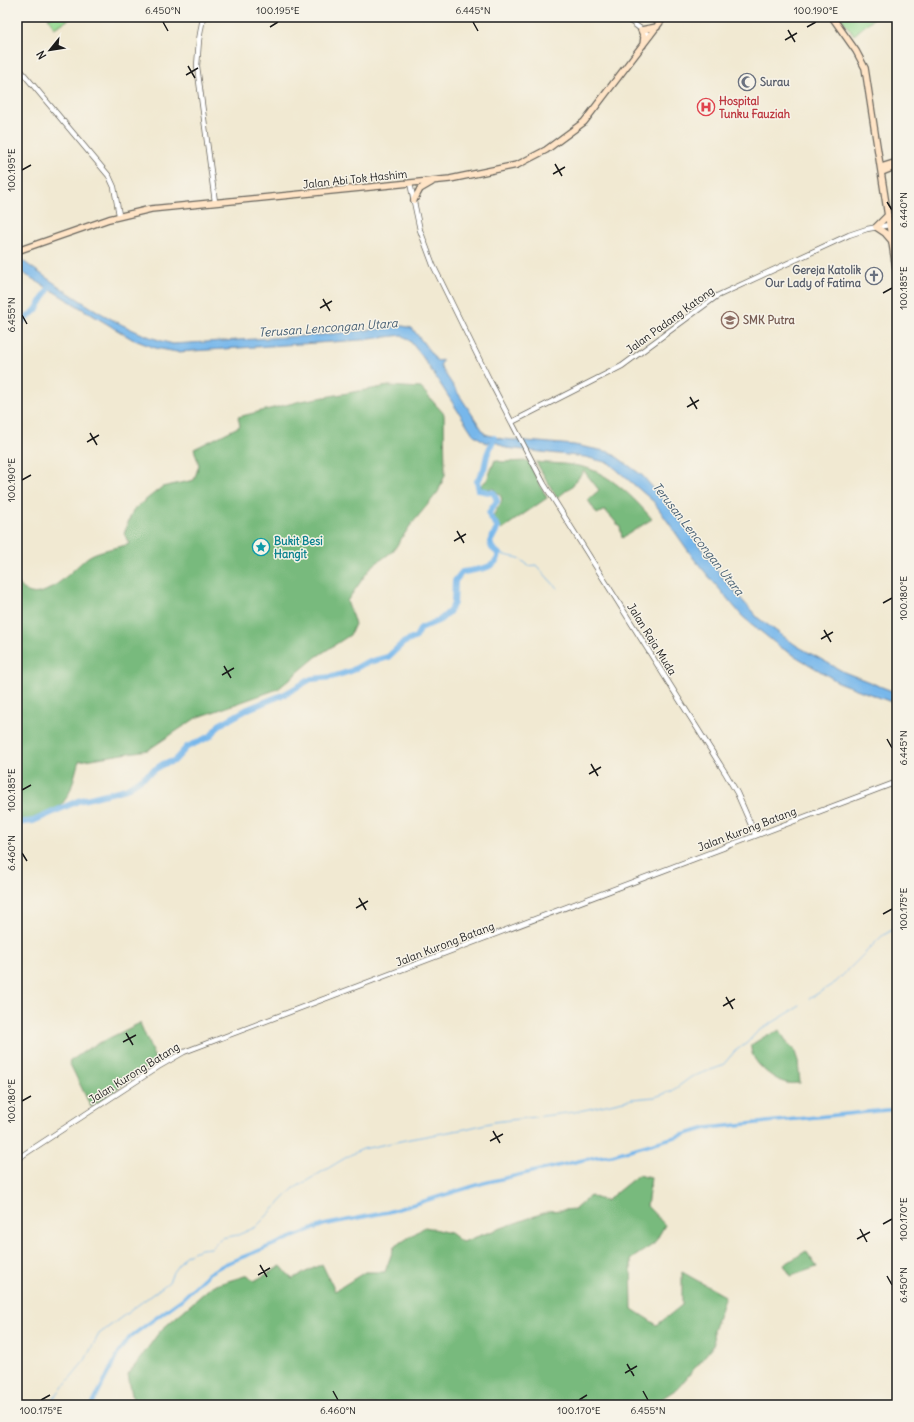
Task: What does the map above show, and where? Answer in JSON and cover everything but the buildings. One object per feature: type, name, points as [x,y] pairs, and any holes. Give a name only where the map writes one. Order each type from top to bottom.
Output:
[{"type":"main road","name":"Jalan Abi Tok Hashim","points":[[17,251],[119,215],[175,206],[462,178],[505,169],[527,161],[546,150],[571,133],[588,118],[664,17]]},
{"type":"main road","points":[[832,17],[856,50],[865,68],[897,275]]},
{"type":"main road","points":[[647,41],[641,30],[657,27]]},
{"type":"main road","points":[[881,169],[897,162]]},
{"type":"main road","points":[[881,169],[897,166]]},
{"type":"main road","points":[[414,200],[420,189],[434,181]]},
{"type":"main road","points":[[888,215],[876,227],[885,233],[892,242]]},
{"type":"street","points":[[203,17],[197,66],[214,202]]},
{"type":"street","points":[[625,17],[641,30],[647,41]]},
{"type":"street","points":[[17,66],[109,176],[114,187],[119,215]]},
{"type":"street","name":"Jalan Raja Muda","points":[[410,183],[420,230],[432,265],[529,456],[570,526],[726,774],[737,793],[756,834]]},
{"type":"street","name":"Jalan Padang Katong","points":[[512,422],[622,366],[717,296],[849,235],[876,227],[889,225]]},
{"type":"street","name":"Jalan Kurong Batang","points":[[17,1159],[165,1062],[184,1052],[756,834],[897,782]]},
{"type":"green space","points":[[48,17],[73,17],[54,28]]},
{"type":"green space","points":[[840,17],[875,17],[854,35]]},
{"type":"green space","points":[[389,386],[421,388],[444,414],[445,475],[438,492],[410,526],[393,551],[371,567],[347,601],[355,624],[350,635],[316,657],[278,689],[196,718],[148,750],[79,761],[71,789],[63,803],[52,813],[39,820],[17,825],[17,580],[25,590],[33,593],[43,592],[53,587],[88,557],[102,551],[129,544],[124,533],[133,510],[162,487],[194,480],[199,465],[194,449],[240,426],[238,417],[301,401]]},
{"type":"green space","points":[[495,460],[502,462],[528,461],[547,498],[502,529],[493,519],[494,514],[501,503],[501,497],[492,488],[482,491],[481,485],[487,480]]},
{"type":"green space","points":[[536,462],[573,465],[595,471],[611,480],[626,492],[652,519],[622,538],[620,527],[605,510],[597,514],[588,500],[599,490],[584,471],[572,486],[557,498]]},
{"type":"green space","points":[[140,1023],[156,1061],[91,1107],[69,1062],[89,1048]]},
{"type":"green space","points":[[780,1030],[787,1043],[794,1049],[798,1061],[800,1083],[787,1083],[775,1078],[763,1069],[751,1051],[751,1045],[767,1035]]},
{"type":"green space","points":[[638,1175],[651,1178],[647,1206],[665,1225],[654,1244],[631,1259],[632,1309],[657,1325],[682,1305],[682,1272],[725,1296],[713,1331],[714,1345],[678,1388],[652,1405],[134,1405],[128,1375],[160,1331],[212,1286],[248,1275],[254,1281],[281,1266],[292,1279],[322,1264],[335,1291],[365,1272],[385,1272],[394,1247],[425,1227],[450,1233],[462,1242],[549,1211],[575,1209],[590,1196],[606,1201]]},
{"type":"green space","points":[[806,1251],[817,1267],[791,1276],[784,1265]]},
{"type":"water","points":[[17,257],[92,308],[152,338],[173,344],[321,335],[403,326],[412,328],[437,361],[443,360],[440,366],[485,434],[502,439],[574,445],[610,452],[643,476],[680,520],[727,583],[758,618],[797,646],[844,672],[897,693],[897,704],[840,683],[780,647],[743,617],[694,559],[654,502],[609,463],[585,457],[506,448],[492,440],[486,443],[473,434],[422,356],[410,341],[402,335],[362,340],[177,352],[155,348],[132,339],[18,270]]},
{"type":"waterway","points":[[17,323],[20,323],[36,310],[51,285]]},
{"type":"waterway","points":[[17,823],[33,821],[78,801],[126,789],[163,764],[174,761],[187,747],[211,736],[219,725],[248,709],[285,694],[311,679],[332,677],[351,671],[365,663],[388,657],[403,643],[416,637],[421,628],[440,620],[450,611],[454,603],[455,581],[462,572],[478,570],[490,566],[494,563],[499,554],[492,548],[490,542],[498,527],[490,517],[489,513],[497,501],[494,493],[479,490],[477,481],[484,469],[487,455],[494,438]]},
{"type":"waterway","points":[[499,554],[519,558],[529,566],[536,565],[557,588]]},
{"type":"waterway","points":[[809,999],[836,982],[882,936],[897,927]]},
{"type":"waterway","points":[[48,1405],[85,1360],[99,1334],[169,1282],[173,1272],[185,1256],[200,1249],[211,1248],[221,1238],[238,1235],[256,1227],[293,1189],[352,1154],[363,1149],[494,1122],[575,1112],[632,1099],[655,1097],[672,1091],[691,1077],[722,1066],[735,1051],[747,1043],[757,1032],[800,1006]]},
{"type":"waterway","points":[[92,1405],[119,1352],[130,1337],[182,1299],[209,1273],[225,1264],[323,1225],[388,1212],[484,1183],[596,1157],[612,1155],[707,1128],[897,1109]]},
{"type":"place","name":"Surau","points":[[747,82]]},
{"type":"place","name":"Hospital Tunku Fauziah","points":[[706,107]]},
{"type":"place","name":"Gereja Katolik Our Lady of Fatima","points":[[874,276]]},
{"type":"place","name":"SMK Putra","points":[[730,320]]},
{"type":"place","name":"Bukit Besi Hangit","points":[[261,547]]},
{"type":"water label","name":"Terusan Lencongan Utara","points":[[328,328]]},
{"type":"water label","name":"Terusan Lencongan Utara","points":[[698,539]]}]
